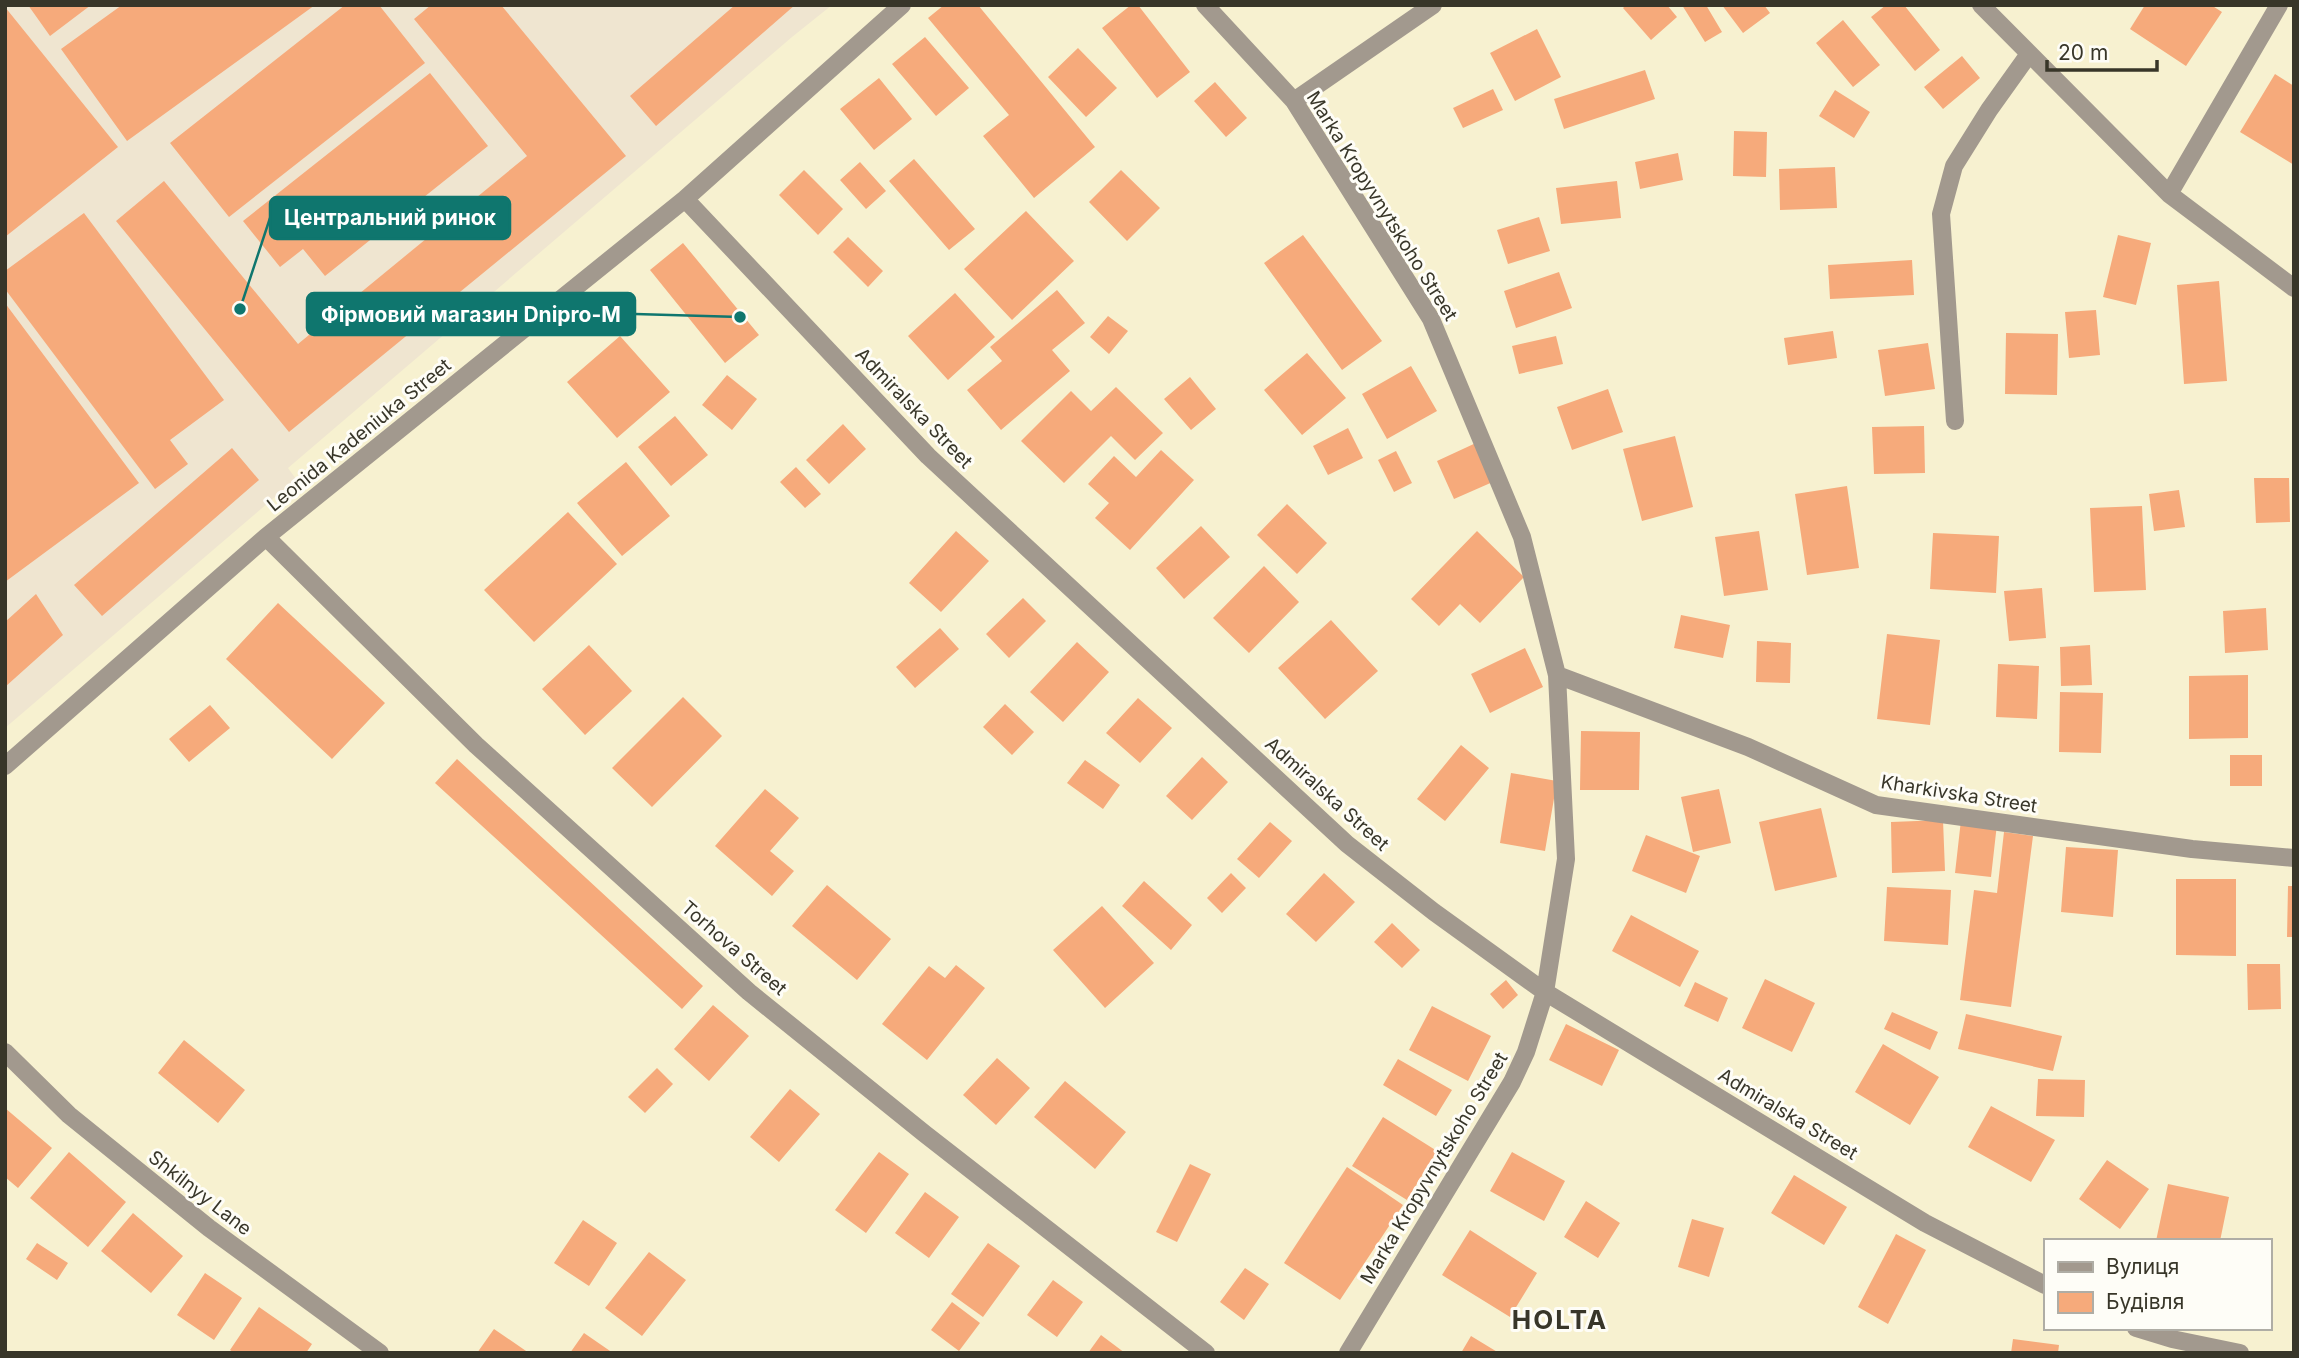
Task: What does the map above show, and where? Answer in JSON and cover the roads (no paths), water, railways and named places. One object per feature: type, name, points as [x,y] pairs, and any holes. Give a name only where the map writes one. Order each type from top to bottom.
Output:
[{"type":"street","name":"Leonida Kadeniuka Street","points":[[5,766],[266,537],[685,199],[902,5]]},
{"type":"street","name":"Marka Kropyvnytskoho Street","points":[[1205,5],[1294,101],[1431,319],[1521,537],[1556,675],[1566,859],[1545,992],[1526,1052],[1512,1082],[1348,1353]]},
{"type":"street","points":[[1294,101],[1433,5]]},
{"type":"street","points":[[1981,5],[2169,194],[2294,288]]},
{"type":"street","points":[[2169,194],[2279,5]]},
{"type":"street","points":[[1955,421],[1941,214],[1954,166],[2029,54]]},
{"type":"street","name":"Admiralska Street","points":[[685,199],[928,456],[1347,844],[1434,912],[1545,992],[1925,1223],[2044,1284]]},
{"type":"street","name":"Torhova Street","points":[[266,537],[476,745],[748,992],[1206,1353]]},
{"type":"street","name":"Kharkivska Street","points":[[1556,675],[1748,747],[1876,805],[2192,849],[2294,858]]},
{"type":"street","name":"Shkilnyy Lane","points":[[5,1052],[69,1115],[209,1228],[380,1353]]},
{"type":"street","points":[[2143,1330],[2172,1339],[2240,1353]]},
{"type":"place","name":"Центральний ринок","points":[[240,309]]},
{"type":"place","name":"Фірмовий магазин Dnipro-M","points":[[740,317]]},
{"type":"district","name":"HOLTA","points":[[1560,1319]]}]
